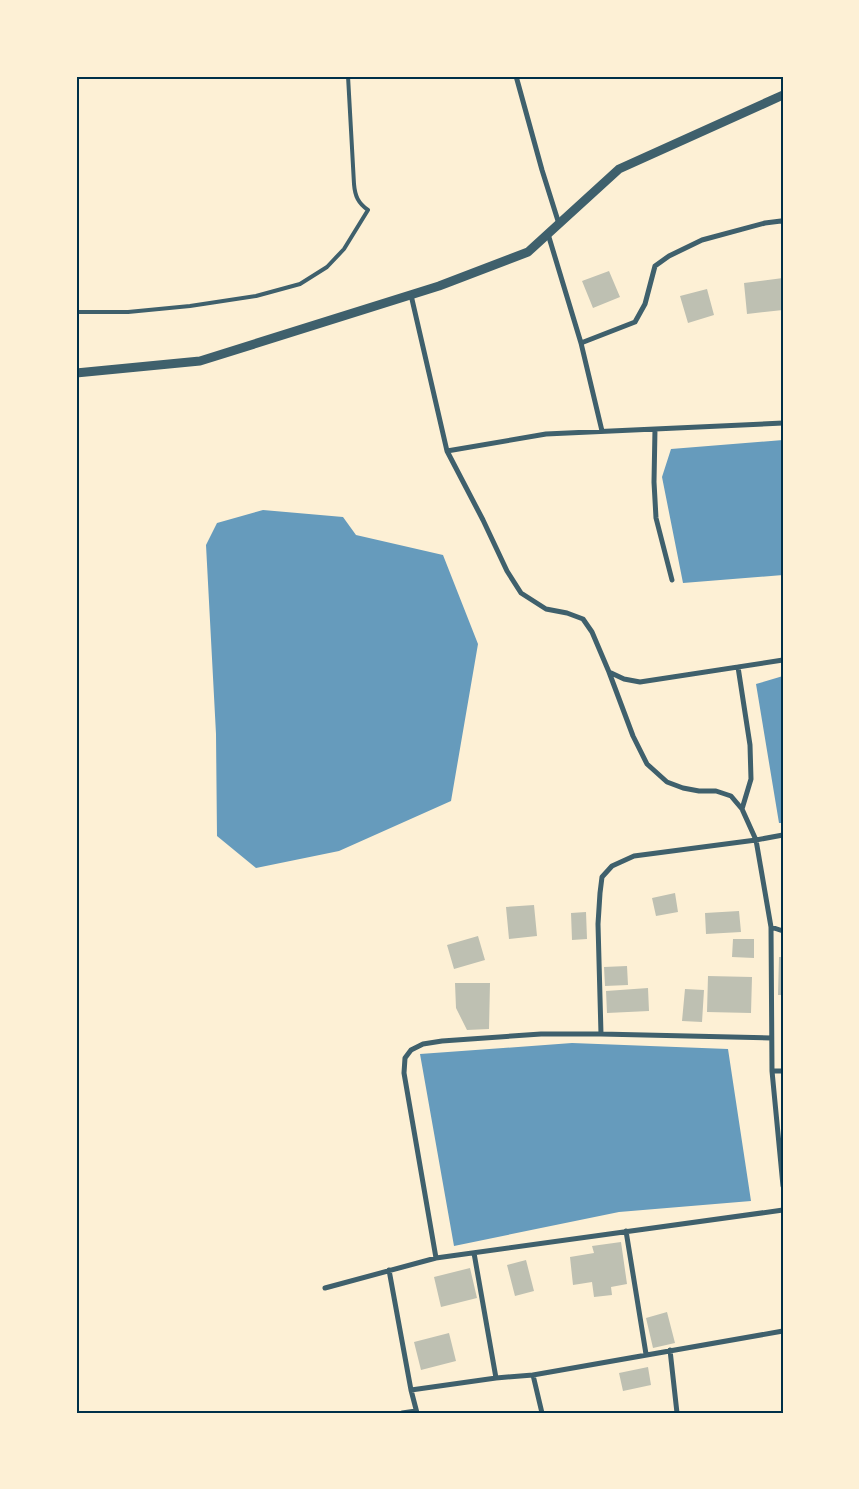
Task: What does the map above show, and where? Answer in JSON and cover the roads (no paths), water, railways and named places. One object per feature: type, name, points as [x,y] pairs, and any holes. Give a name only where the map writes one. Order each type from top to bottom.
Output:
[{"type":"street","points":[[516,76],[559,224]]},
{"type":"street","points":[[76,373],[200,361],[412,295],[528,252],[619,169],[783,95]]},
{"type":"street","points":[[581,344],[635,322],[645,304],[654,266],[669,256],[702,240],[765,223],[783,222]]},
{"type":"street","points":[[548,234],[581,344],[602,431]]},
{"type":"street","points":[[412,295],[447,451],[507,571],[521,593],[546,609],[567,613],[583,619],[592,632],[633,736],[647,764],[667,782],[683,788],[699,791],[716,791],[731,796],[742,809],[756,840],[771,927],[772,1072],[783,1186]]},
{"type":"street","points":[[447,451],[546,434],[783,423]]},
{"type":"street","points":[[654,429],[656,518],[672,580]]},
{"type":"street","points":[[609,672],[624,679],[640,682],[783,660]]},
{"type":"street","points":[[738,667],[750,745],[751,779],[742,809]]},
{"type":"street","points":[[601,1034],[598,924],[600,893],[602,877],[612,866],[634,856],[783,835]]},
{"type":"street","points":[[771,927],[783,931]]},
{"type":"street","points":[[436,1258],[404,1073],[404,1058],[411,1050],[424,1044],[541,1034],[771,1038]]},
{"type":"street","points":[[772,1072],[783,1071]]},
{"type":"street","points":[[325,1288],[436,1258],[783,1210]]},
{"type":"street","points":[[626,1231],[646,1354]]},
{"type":"street","points":[[474,1253],[496,1378]]},
{"type":"street","points":[[389,1270],[416,1412],[402,1413]]},
{"type":"street","points":[[411,1390],[496,1378],[533,1375],[783,1331]]},
{"type":"street","points":[[670,1350],[677,1413]]},
{"type":"street","points":[[533,1375],[542,1413]]},
{"type":"lane","points":[[76,312],[128,312],[190,306],[256,296],[300,284],[327,267],[344,249],[368,210],[360,204],[355,196],[348,76]]},
{"type":"water","points":[[783,440],[783,575],[683,583],[662,477],[671,449]]},
{"type":"water","points":[[263,510],[343,517],[356,535],[443,555],[478,644],[451,801],[339,851],[256,868],[217,836],[216,734],[206,545],[217,523]]},
{"type":"water","points":[[783,676],[783,823],[779,823],[756,684]]},
{"type":"water","points":[[572,1043],[728,1049],[751,1201],[619,1212],[454,1246],[420,1054]]}]
